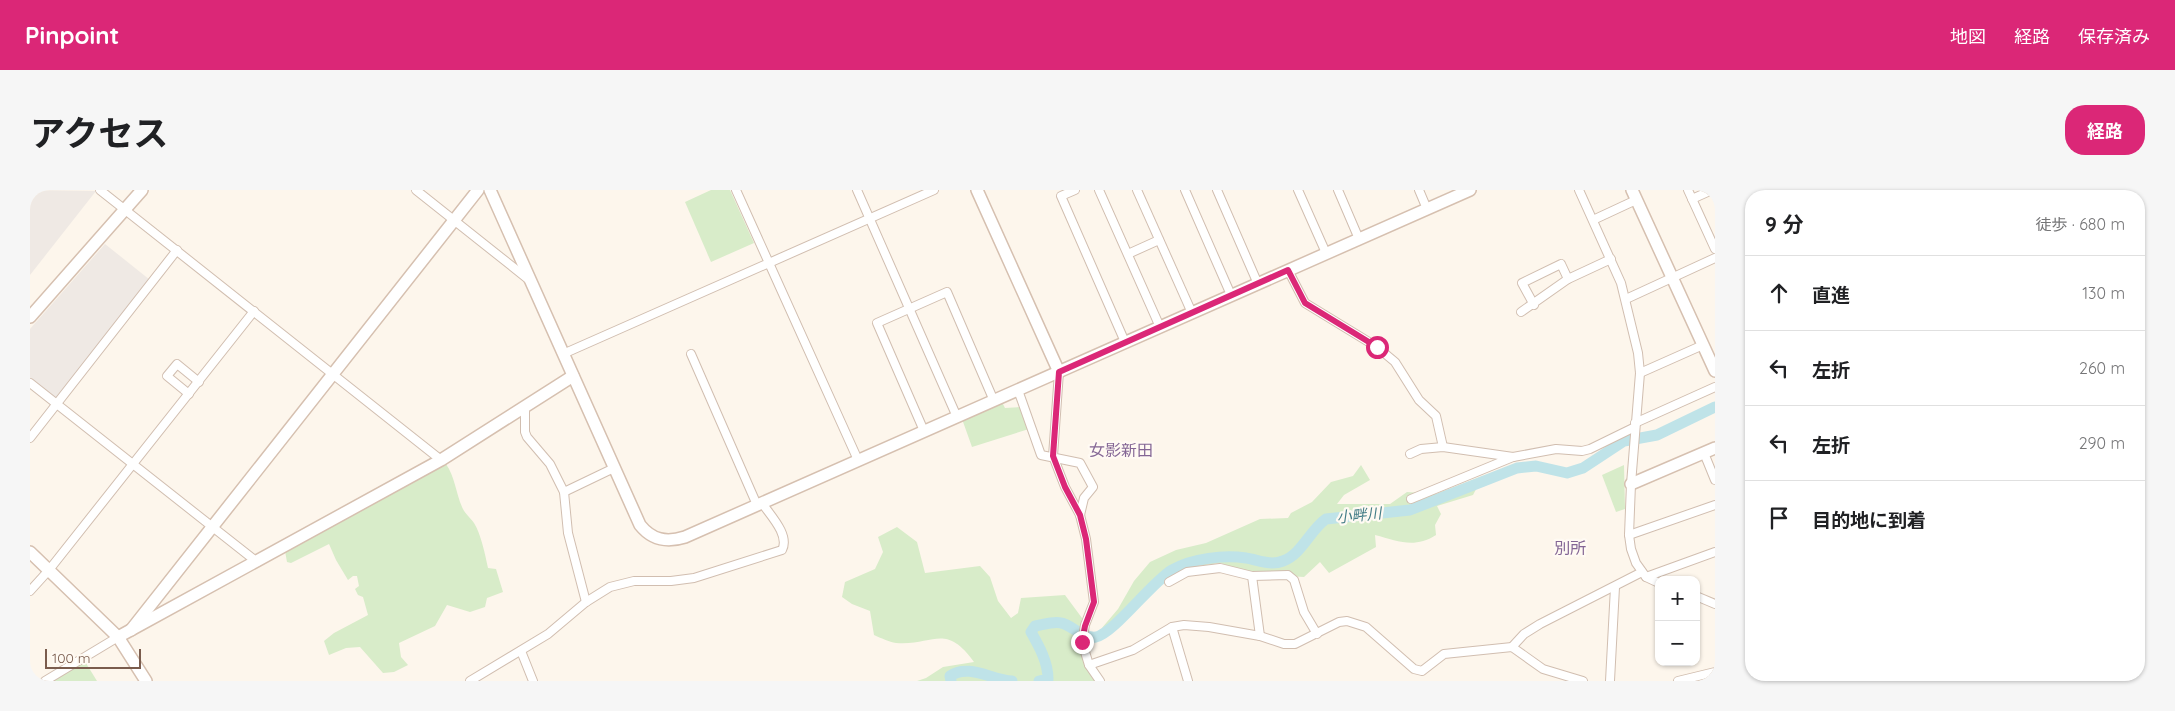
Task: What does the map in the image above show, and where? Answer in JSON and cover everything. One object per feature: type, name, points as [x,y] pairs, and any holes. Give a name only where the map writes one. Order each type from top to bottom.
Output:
[{"type":"street","points":[[100,190],[441,460]]},
{"type":"street","points":[[30,317],[142,190]]},
{"type":"street","points":[[416,190],[533,284]]},
{"type":"street","points":[[131,630],[478,190]]},
{"type":"street","points":[[490,190],[640,525],[647,534],[662,540],[685,537],[1462,192]]},
{"type":"street","points":[[736,190],[858,460]]},
{"type":"street","points":[[857,190],[958,417]]},
{"type":"street","points":[[564,354],[934,190]]},
{"type":"street","points":[[977,190],[1059,372],[1053,456],[1065,487],[1080,515],[1086,539],[1094,602],[1082,640],[1089,665],[1100,681]]},
{"type":"street","points":[[1075,190],[1061,196],[1125,342]]},
{"type":"street","points":[[1099,190],[1160,327]]},
{"type":"street","points":[[1137,190],[1192,313]]},
{"type":"street","points":[[1185,190],[1231,295]]},
{"type":"street","points":[[1216,190],[1258,284]]},
{"type":"street","points":[[1298,190],[1326,253]]},
{"type":"street","points":[[1338,190],[1359,239]]},
{"type":"street","points":[[1418,190],[1427,209]]},
{"type":"street","points":[[1579,190],[1611,259],[1626,299],[1638,353],[1640,373],[1630,484],[1629,535],[1631,548],[1644,574],[1655,581]]},
{"type":"street","points":[[1688,190],[1715,249]]},
{"type":"street","points":[[1692,199],[1712,190]]},
{"type":"street","points":[[1593,220],[1634,195],[1715,371]]},
{"type":"street","points":[[1128,254],[1159,240]]},
{"type":"street","points":[[30,438],[177,250]]},
{"type":"street","points":[[1626,299],[1715,258]]},
{"type":"street","points":[[1522,312],[1568,279],[1611,259]]},
{"type":"street","points":[[1534,305],[1522,283],[1561,264],[1568,279]]},
{"type":"street","points":[[1288,270],[1305,303],[1377,347],[1395,362],[1419,400],[1436,416],[1443,447]]},
{"type":"street","points":[[924,431],[877,323],[947,292],[994,401]]},
{"type":"street","points":[[30,591],[134,465],[254,312]]},
{"type":"street","points":[[1640,373],[1703,345]]},
{"type":"street","points":[[470,681],[548,634],[599,592],[620,583],[694,578],[750,559],[779,552],[784,546],[779,528],[760,504],[691,354]]},
{"type":"street","points":[[190,394],[167,376],[176,364],[199,382]]},
{"type":"street","points":[[45,681],[118,637],[441,460],[573,376]]},
{"type":"street","points":[[30,383],[257,562]]},
{"type":"street","points":[[1411,499],[1513,457],[1556,449],[1582,451],[1590,449],[1715,387]]},
{"type":"street","points":[[1018,390],[1041,455],[1080,463],[1092,487],[1084,498],[1080,515]]},
{"type":"street","points":[[525,406],[525,432],[527,437],[550,464],[564,492],[568,533],[586,602]]},
{"type":"street","points":[[1410,454],[1421,449],[1443,447],[1513,457]]},
{"type":"street","points":[[1630,484],[1715,448]]},
{"type":"street","points":[[1704,453],[1715,480]]},
{"type":"street","points":[[564,492],[614,468]]},
{"type":"street","points":[[1629,535],[1715,505]]},
{"type":"street","points":[[30,552],[118,637],[146,681]]},
{"type":"street","points":[[1089,665],[1132,650],[1172,627],[1184,625],[1210,627],[1260,636],[1284,644],[1295,644],[1339,622],[1354,623],[1366,627],[1400,658],[1422,671],[1444,654],[1512,646],[1524,634],[1540,624],[1615,587],[1644,574],[1715,552]]},
{"type":"street","points":[[1169,582],[1187,572],[1220,568],[1252,576],[1288,575],[1294,580],[1304,612],[1318,634]]},
{"type":"street","points":[[1252,576],[1260,636]]},
{"type":"street","points":[[1610,681],[1615,587]]},
{"type":"street","points":[[1700,597],[1714,602]]},
{"type":"street","points":[[1172,627],[1188,681]]},
{"type":"street","points":[[1512,646],[1538,666],[1583,681]]},
{"type":"street","points":[[520,651],[532,681]]},
{"type":"street","points":[[1550,681],[1553,672]]},
{"type":"street","points":[[1678,681],[1715,672]]},
{"type":"shaded area","points":[[30,190],[96,191],[30,275]]},
{"type":"shaded area","points":[[105,244],[150,280],[56,400],[30,378],[30,329]]},
{"type":"green space","points":[[711,190],[730,190],[754,243],[711,262],[685,202]]},
{"type":"green space","points":[[1002,402],[1005,408],[1021,407],[1029,429],[972,447],[962,419]]},
{"type":"green space","points":[[446,464],[462,507],[479,533],[488,568],[496,569],[503,592],[487,598],[485,607],[470,612],[447,605],[435,626],[399,643],[401,657],[408,665],[394,672],[383,673],[360,647],[346,648],[329,655],[324,641],[334,633],[368,615],[363,597],[358,595],[355,589],[359,586],[357,576],[353,576],[348,580],[329,544],[291,563],[287,562],[285,551],[311,538],[326,527]]},
{"type":"green space","points":[[1361,465],[1370,480],[1344,495],[1337,504],[1390,504],[1407,492],[1436,494],[1483,476],[1473,495],[1437,506],[1441,514],[1435,525],[1436,535],[1428,539],[1413,543],[1375,535],[1376,547],[1329,573],[1320,562],[1304,577],[1253,574],[1220,563],[1184,568],[1137,597],[1118,617],[1101,629],[1118,609],[1134,581],[1150,562],[1176,550],[1206,543],[1260,519],[1288,518],[1291,513],[1312,502],[1331,482],[1353,476]]},
{"type":"green space","points":[[1624,465],[1625,509],[1616,512],[1602,475]]},
{"type":"green space","points":[[897,527],[917,542],[925,573],[980,566],[990,577],[998,601],[1011,618],[1018,613],[1021,598],[1065,595],[1082,618],[1078,646],[1087,666],[1097,681],[917,681],[926,678],[943,667],[974,662],[964,650],[947,639],[896,643],[874,635],[870,611],[852,604],[842,597],[845,582],[875,569],[883,552],[878,537]]},
{"type":"green space","points":[[84,660],[97,681],[49,681]]},
{"type":"waterway","name":"小畔川","points":[[1039,681],[1048,679],[1048,673],[1043,654],[1031,632],[1035,626],[1061,623],[1087,636],[1096,637],[1104,634],[1163,576],[1180,566],[1218,557],[1246,558],[1269,563],[1283,561],[1290,558],[1301,548],[1315,529],[1326,519],[1410,510],[1517,468],[1536,466],[1567,473],[1583,468],[1624,441],[1657,435],[1715,407]]},
{"type":"waterway","name":"小畔川","points":[[951,681],[950,676],[964,671],[1012,681]]},
{"type":"district","name":"女影新田","points":[[1121,450]]},
{"type":"district","name":"別所","points":[[1570,548]]},
{"type":"route","points":[[1082,642],[1085,626],[1091,615],[1094,602],[1091,568],[1080,515],[1065,487],[1053,456],[1059,372],[1288,270],[1305,303],[1377,347]]}]
